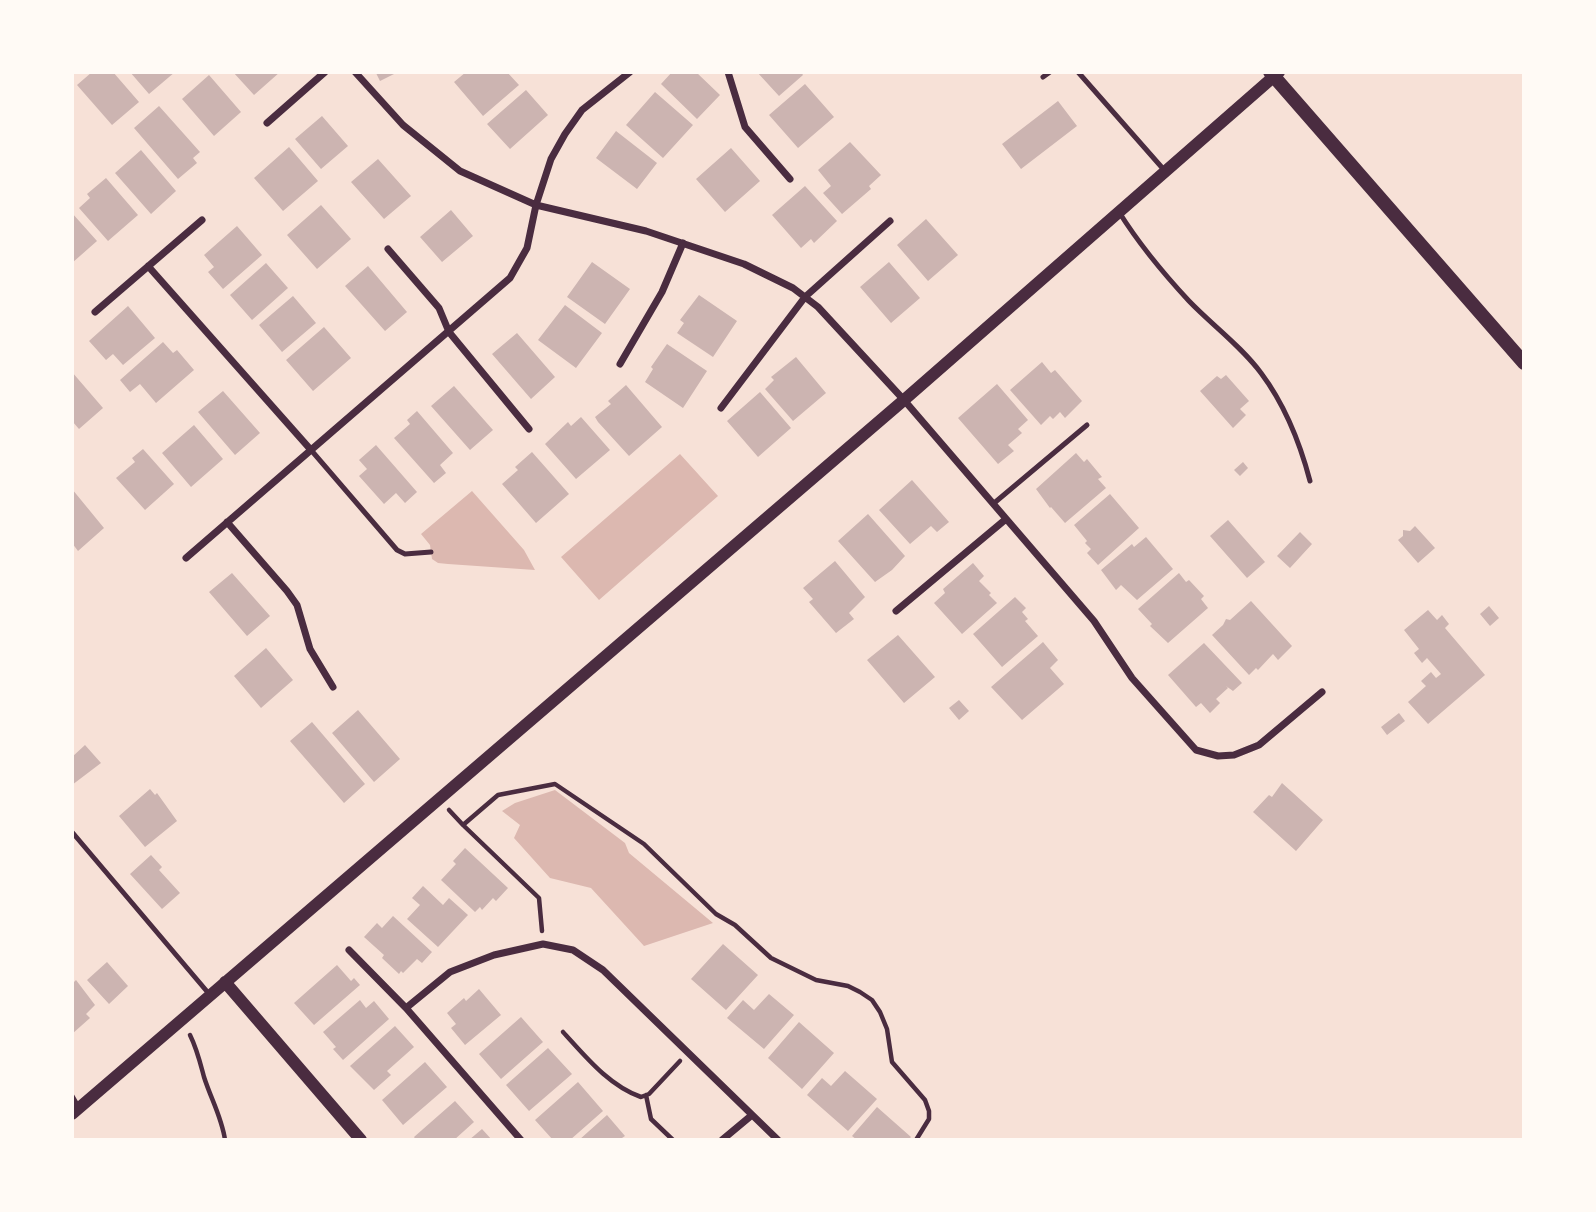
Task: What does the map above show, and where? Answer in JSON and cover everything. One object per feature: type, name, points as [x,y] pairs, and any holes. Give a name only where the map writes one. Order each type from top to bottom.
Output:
[{"type":"main road","points":[[1274,73],[1523,360]]},
{"type":"street","points":[[267,123],[325,72]]},
{"type":"street","points":[[355,72],[403,125],[460,171],[536,205],[646,231],[744,264],[793,288],[818,307],[904,400],[1094,621],[1132,678],[1196,750],[1218,756],[1234,755],[1259,745],[1322,692]]},
{"type":"street","points":[[186,558],[510,278],[527,248],[536,205],[551,159],[565,134],[582,110],[630,72]]},
{"type":"street","points":[[728,72],[745,127],[790,179]]},
{"type":"street","points":[[75,1111],[904,400],[1274,73]]},
{"type":"street","points":[[95,312],[202,220]]},
{"type":"street","points":[[721,408],[805,297],[890,222]]},
{"type":"street","points":[[620,364],[662,292],[682,243]]},
{"type":"street","points":[[388,249],[439,308],[449,332],[529,429]]},
{"type":"street","points":[[148,266],[311,450]]},
{"type":"street","points":[[896,611],[1006,519]]},
{"type":"street","points":[[227,522],[297,605],[310,649],[333,687]]},
{"type":"street","points":[[406,1008],[450,972],[494,956],[543,944],[573,950],[603,970],[778,1140]]},
{"type":"street","points":[[349,950],[406,1008],[521,1140]]},
{"type":"street","points":[[225,982],[361,1140]]},
{"type":"street","points":[[722,1140],[752,1115]]},
{"type":"lane","points":[[1043,77],[1050,72]]},
{"type":"lane","points":[[1078,72],[1165,171]]},
{"type":"lane","points":[[1119,212],[1153,260],[1189,301],[1261,373],[1300,444],[1310,481]]},
{"type":"lane","points":[[993,504],[1087,425]]},
{"type":"lane","points":[[311,450],[397,550],[405,554],[431,552]]},
{"type":"lane","points":[[72,832],[211,995]]},
{"type":"lane","points":[[72,1096],[75,1111]]},
{"type":"path","points":[[543,944],[539,898],[463,825],[498,795],[555,783],[643,844],[716,914],[735,925],[771,958],[816,980],[848,986],[872,1000],[887,1029],[892,1062],[925,1100],[929,1111],[929,1119],[916,1140]]},
{"type":"path","points":[[182,1019],[199,1054],[223,1126],[225,1140]]},
{"type":"path","points":[[564,1032],[594,1066],[632,1094],[641,1097],[687,1052]]},
{"type":"path","points":[[646,1095],[650,1119],[673,1140]]},
{"type":"shaded area","points":[[680,454],[718,496],[599,600],[561,557]]},
{"type":"shaded area","points":[[472,491],[524,550],[535,570],[438,563],[432,559],[430,545],[421,534]]},
{"type":"shaded area","points":[[555,790],[625,843],[629,853],[713,923],[644,946],[591,888],[550,878],[514,838],[520,825],[502,811],[515,803]]},
{"type":"building","points":[[92,72],[113,72],[139,102],[112,125],[77,85]]},
{"type":"building","points":[[130,72],[175,72],[149,94]]},
{"type":"building","points":[[233,72],[280,72],[254,95]]},
{"type":"building","points":[[398,72],[380,81],[376,73]]},
{"type":"building","points":[[466,72],[507,72],[519,85],[483,116],[454,82]]},
{"type":"building","points":[[672,72],[696,72],[720,95],[697,119],[661,84]]},
{"type":"building","points":[[757,72],[801,72],[803,75],[779,96]]},
{"type":"building","points":[[209,75],[241,112],[214,136],[182,99]]},
{"type":"building","points":[[805,84],[834,117],[798,148],[769,115]]},
{"type":"building","points":[[526,90],[548,115],[510,149],[487,124]]},
{"type":"building","points":[[655,92],[693,125],[663,158],[626,125]]},
{"type":"building","points":[[1058,101],[1077,126],[1021,169],[1002,144]]},
{"type":"building","points":[[159,106],[200,152],[193,158],[197,163],[178,179],[134,128]]},
{"type":"building","points":[[322,116],[348,146],[321,169],[295,139]]},
{"type":"building","points":[[616,131],[657,163],[637,189],[596,158]]},
{"type":"building","points":[[850,142],[881,175],[869,186],[871,189],[842,214],[823,193],[831,186],[818,170]]},
{"type":"building","points":[[289,147],[318,181],[283,211],[254,178]]},
{"type":"building","points":[[731,148],[760,181],[725,212],[696,179]]},
{"type":"building","points":[[141,150],[176,191],[151,214],[115,173]]},
{"type":"building","points":[[378,159],[411,196],[384,219],[351,182]]},
{"type":"building","points":[[106,178],[138,215],[108,241],[79,208],[90,198],[87,194]]},
{"type":"building","points":[[805,186],[837,221],[814,243],[811,239],[801,248],[772,215]]},
{"type":"building","points":[[321,205],[351,239],[317,269],[287,235]]},
{"type":"building","points":[[451,210],[473,236],[442,262],[420,237]]},
{"type":"building","points":[[72,213],[97,241],[72,263]]},
{"type":"building","points":[[926,219],[958,255],[928,281],[897,245]]},
{"type":"building","points":[[237,226],[262,255],[223,289],[208,272],[214,267],[204,255]]},
{"type":"building","points":[[592,262],[630,289],[605,324],[567,297]]},
{"type":"building","points":[[889,262],[920,298],[891,323],[860,287]]},
{"type":"building","points":[[266,263],[288,288],[252,320],[230,295]]},
{"type":"building","points":[[368,266],[407,312],[385,331],[345,286]]},
{"type":"building","points":[[699,295],[737,321],[713,357],[677,333],[684,323],[680,320]]},
{"type":"building","points":[[293,296],[316,323],[282,352],[259,325]]},
{"type":"building","points":[[565,305],[602,333],[576,368],[538,340]]},
{"type":"building","points":[[128,306],[155,338],[123,365],[113,354],[106,360],[89,341]]},
{"type":"building","points":[[324,327],[351,358],[313,391],[286,360]]},
{"type":"building","points":[[517,333],[555,377],[531,399],[492,354]]},
{"type":"building","points":[[163,342],[173,353],[177,350],[194,370],[156,403],[140,384],[130,392],[120,380]]},
{"type":"building","points":[[667,344],[707,371],[683,408],[645,382],[653,369],[651,367]]},
{"type":"building","points":[[796,357],[826,393],[793,421],[765,389],[774,380],[771,377]]},
{"type":"building","points":[[1042,362],[1051,373],[1055,370],[1082,401],[1065,418],[1060,412],[1053,419],[1050,416],[1041,425],[1010,390]]},
{"type":"building","points":[[72,372],[103,408],[79,429],[72,421]]},
{"type":"building","points":[[1226,375],[1249,401],[1240,409],[1246,415],[1233,428],[1200,391],[1217,376],[1221,379]]},
{"type":"building","points":[[997,384],[1028,420],[1018,429],[1022,433],[1008,445],[1014,451],[998,464],[958,418]]},
{"type":"building","points":[[626,385],[662,427],[629,456],[595,417],[611,404],[608,401]]},
{"type":"building","points":[[454,386],[493,430],[470,450],[431,406]]},
{"type":"building","points":[[223,391],[260,433],[235,455],[198,412]]},
{"type":"building","points":[[760,392],[791,428],[758,457],[727,421]]},
{"type":"building","points":[[417,411],[453,453],[440,465],[446,473],[434,483],[394,438],[410,424],[407,420]]},
{"type":"building","points":[[581,417],[610,450],[576,479],[545,444],[568,422],[571,426]]},
{"type":"building","points":[[194,425],[223,459],[191,487],[162,453]]},
{"type":"building","points":[[376,445],[417,492],[405,503],[396,493],[384,504],[359,476],[367,469],[359,460]]},
{"type":"building","points":[[143,449],[174,484],[145,510],[116,478],[135,462],[132,458]]},
{"type":"building","points":[[532,452],[569,494],[536,523],[502,484],[518,470],[515,467]]},
{"type":"building","points":[[1076,453],[1084,462],[1087,459],[1102,477],[1098,479],[1106,488],[1065,523],[1036,489]]},
{"type":"building","points":[[1243,462],[1248,468],[1240,476],[1234,470]]},
{"type":"building","points":[[912,480],[949,522],[937,532],[931,526],[910,544],[879,510]]},
{"type":"building","points":[[72,489],[104,528],[78,551],[72,543]]},
{"type":"building","points":[[1110,494],[1139,528],[1098,565],[1087,553],[1091,549],[1074,525]]},
{"type":"building","points":[[868,514],[905,556],[875,582],[838,541]]},
{"type":"building","points":[[1228,520],[1265,562],[1247,578],[1210,536]]},
{"type":"building","points":[[1415,526],[1435,548],[1418,563],[1398,540],[1403,536],[1403,530],[1410,531]]},
{"type":"building","points":[[1300,532],[1312,544],[1290,568],[1277,556]]},
{"type":"building","points":[[1146,537],[1173,569],[1137,600],[1121,585],[1116,590],[1101,570],[1132,544],[1134,547]]},
{"type":"building","points":[[835,561],[865,597],[849,613],[854,619],[836,633],[809,602],[813,599],[803,588]]},
{"type":"building","points":[[973,563],[984,576],[979,581],[997,603],[962,634],[934,603],[945,593],[943,589]]},
{"type":"building","points":[[232,573],[270,616],[247,636],[209,592]]},
{"type":"building","points":[[1179,573],[1204,596],[1201,599],[1208,608],[1168,643],[1150,626],[1152,624],[1138,609]]},
{"type":"building","points":[[1015,597],[1026,608],[1022,612],[1028,619],[1025,621],[1038,636],[1002,667],[973,634]]},
{"type":"building","points":[[1251,601],[1292,646],[1278,660],[1273,654],[1258,670],[1256,668],[1249,675],[1212,635],[1226,619],[1230,620]]},
{"type":"building","points":[[1489,606],[1499,618],[1490,626],[1480,614]]},
{"type":"building","points":[[1428,610],[1437,620],[1442,615],[1449,624],[1445,628],[1485,675],[1428,724],[1408,702],[1426,686],[1421,681],[1431,672],[1436,678],[1441,674],[1427,658],[1422,663],[1414,653],[1419,649],[1404,630]]},
{"type":"building","points":[[898,635],[935,677],[904,703],[867,660]]},
{"type":"building","points":[[1043,642],[1058,660],[1050,668],[1064,684],[1022,720],[991,687]]},
{"type":"building","points":[[1204,643],[1242,683],[1233,691],[1226,686],[1228,688],[1216,699],[1220,703],[1210,713],[1201,703],[1196,707],[1168,675]]},
{"type":"building","points":[[266,648],[293,680],[261,708],[234,676]]},
{"type":"building","points":[[959,700],[969,711],[959,720],[949,708]]},
{"type":"building","points":[[358,710],[400,759],[374,782],[332,733]]},
{"type":"building","points":[[1399,713],[1405,721],[1387,735],[1381,727]]},
{"type":"building","points":[[312,722],[365,784],[344,803],[290,741]]},
{"type":"building","points":[[85,745],[101,763],[72,785],[72,757]]},
{"type":"building","points":[[1282,783],[1323,820],[1296,851],[1253,812],[1269,795],[1272,797]]},
{"type":"building","points":[[150,789],[155,795],[157,793],[177,821],[145,847],[119,816]]},
{"type":"building","points":[[465,848],[508,888],[496,901],[493,898],[482,910],[480,907],[475,912],[441,880],[456,864],[453,861]]},
{"type":"building","points":[[151,855],[162,867],[159,870],[180,893],[162,909],[130,874]]},
{"type":"building","points":[[423,886],[443,905],[449,898],[468,915],[438,947],[407,919],[420,905],[412,898]]},
{"type":"building","points":[[393,916],[432,952],[422,963],[417,959],[399,974],[382,958],[384,955],[364,937],[377,923],[382,928]]},
{"type":"building","points":[[723,944],[758,975],[726,1010],[691,979]]},
{"type":"building","points":[[107,962],[128,986],[109,1004],[87,980]]},
{"type":"building","points":[[337,965],[351,981],[354,978],[360,985],[314,1025],[294,1003]]},
{"type":"building","points":[[72,979],[74,982],[76,980],[95,1005],[86,1014],[90,1018],[72,1034]]},
{"type":"building","points":[[479,989],[501,1015],[465,1045],[451,1028],[456,1024],[447,1013]]},
{"type":"building","points":[[769,994],[794,1015],[764,1049],[727,1018],[743,1000],[754,1010]]},
{"type":"building","points":[[360,1000],[366,1008],[374,1001],[389,1019],[343,1060],[323,1032]]},
{"type":"building","points":[[521,1017],[543,1042],[501,1079],[479,1054]]},
{"type":"building","points":[[799,1022],[834,1053],[802,1089],[768,1058]]},
{"type":"building","points":[[395,1026],[414,1047],[387,1071],[391,1075],[374,1090],[350,1066]]},
{"type":"building","points":[[548,1048],[572,1074],[529,1111],[506,1085]]},
{"type":"building","points":[[425,1062],[447,1087],[403,1125],[382,1100]]},
{"type":"building","points":[[845,1071],[877,1099],[848,1131],[807,1095],[822,1078],[831,1086]]},
{"type":"building","points":[[578,1082],[603,1111],[570,1140],[553,1140],[535,1120]]},
{"type":"building","points":[[455,1101],[474,1122],[454,1140],[416,1140],[414,1137]]},
{"type":"building","points":[[877,1107],[911,1137],[908,1140],[857,1140],[852,1136]]},
{"type":"building","points":[[607,1115],[625,1136],[619,1140],[579,1140]]},
{"type":"building","points":[[482,1129],[492,1140],[469,1140]]}]
